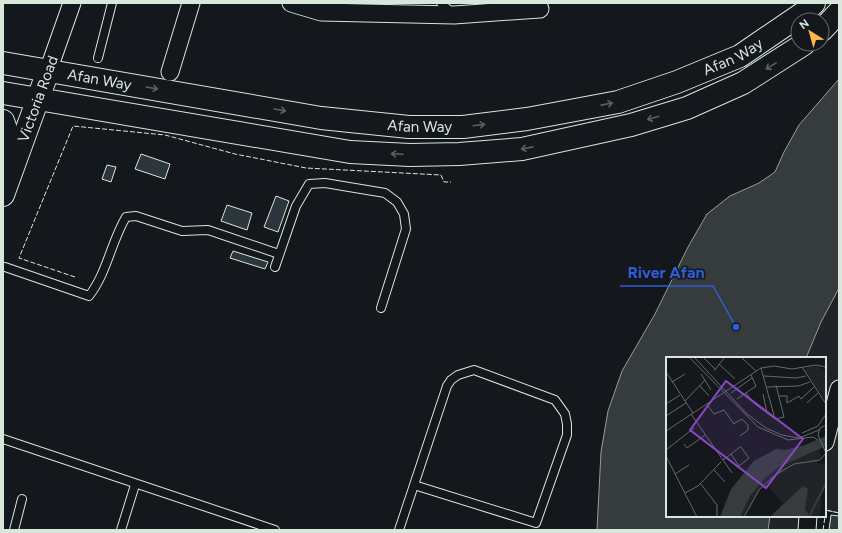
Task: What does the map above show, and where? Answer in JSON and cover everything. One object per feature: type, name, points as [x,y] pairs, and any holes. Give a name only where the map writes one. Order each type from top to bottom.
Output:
[{"type":"main road","name":"Afan Way","points":[[3,63],[321,118],[409,127],[462,127],[527,119],[618,102],[677,82],[740,56],[806,11],[814,3]]},
{"type":"main road","points":[[830,22],[839,12]]},
{"type":"main road","name":"Afan Way","points":[[3,93],[350,152],[410,155],[459,154],[522,149],[631,125],[687,108],[743,83],[791,52]]},
{"type":"main road","name":"Victoria Road","points":[[6,187],[48,71]]},
{"type":"main road","points":[[3,121],[7,132],[6,187]]},
{"type":"street","name":"Victoria Road","points":[[48,71],[72,3]]},
{"type":"street","points":[[170,72],[191,3]]},
{"type":"street","points":[[291,3],[321,12],[454,14],[539,5]]},
{"type":"street","points":[[826,438],[839,389]]},
{"type":"street","points":[[807,530],[808,517]]},
{"type":"lane","points":[[98,58],[112,3]]},
{"type":"lane","points":[[441,3],[454,14]]},
{"type":"lane","points":[[275,267],[296,206],[310,184],[325,183],[385,193],[398,202],[404,214],[406,229],[381,308]]},
{"type":"lane","points":[[5,267],[89,296],[98,284],[117,231],[126,217],[136,216],[182,231],[208,230],[279,254]]},
{"type":"lane","points":[[399,530],[414,485],[447,386],[458,375],[474,370],[555,400],[565,414],[568,424],[567,435],[536,523],[414,485]]},
{"type":"lane","points":[[3,439],[135,485],[275,530]]},
{"type":"lane","points":[[121,530],[135,485]]},
{"type":"lane","points":[[14,530],[22,499]]},
{"type":"shaded area","points":[[839,79],[839,288],[821,322],[806,357],[666,357],[666,517],[770,517],[768,530],[597,530],[601,452],[608,411],[622,371],[655,314],[688,247],[707,214],[730,196],[759,183],[775,172],[799,125]]},
{"type":"shaded area","points":[[839,262],[839,513],[826,510],[826,357],[758,357]]},
{"type":"shaded area","points":[[714,517],[808,517],[807,530],[715,530]]},
{"type":"building","points":[[141,154],[170,164],[165,179],[135,169]]},
{"type":"building","points":[[107,165],[116,167],[111,182],[102,179]]},
{"type":"building","points":[[276,196],[289,201],[278,232],[264,227]]},
{"type":"building","points":[[227,205],[252,213],[247,230],[221,221]]},
{"type":"building","points":[[233,251],[268,262],[265,269],[230,258]]},
{"type":"building","points":[[831,515],[839,516],[839,530],[829,530]]},
{"type":"fence","points":[[75,277],[19,258],[73,126],[165,135],[235,154],[306,168],[441,175],[444,182],[451,182]]},
{"type":"fence","points":[[826,510],[839,513]]},
{"type":"fence","points":[[823,530],[825,517]]},
{"type":"place","name":"River Afan","points":[[736,327]]}]
